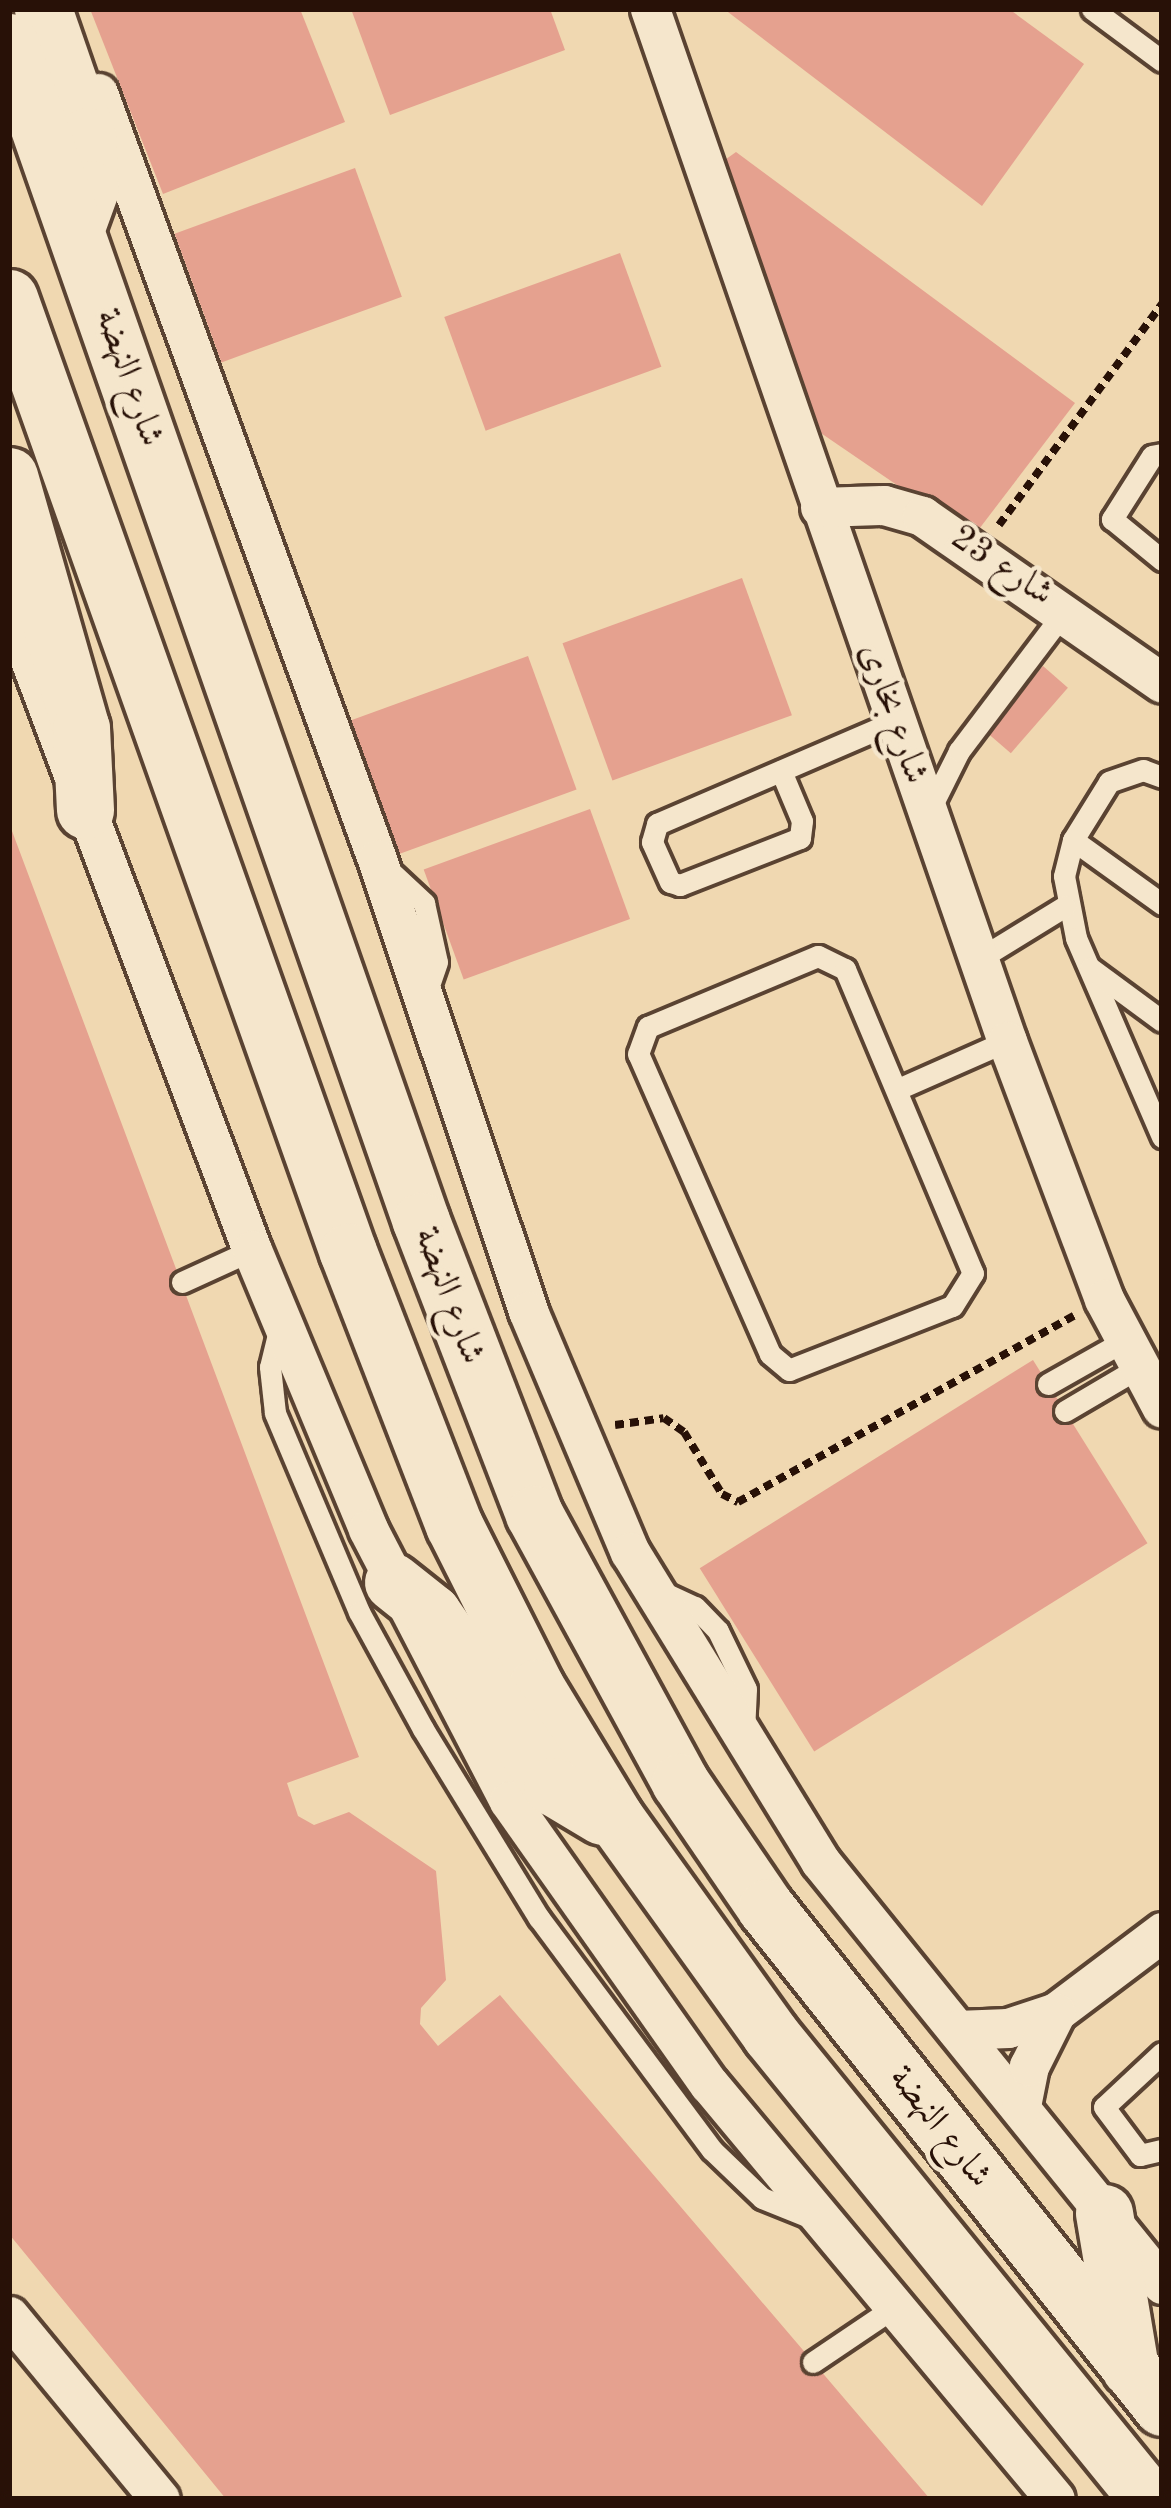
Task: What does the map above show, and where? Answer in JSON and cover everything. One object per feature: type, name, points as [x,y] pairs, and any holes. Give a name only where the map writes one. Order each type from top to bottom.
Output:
[{"type":"main road","points":[[44,9],[87,136],[90,189],[76,230]]},
{"type":"main road","name":"شارع النهضة","points":[[9,42],[421,1222],[534,1514],[680,1782],[766,1908],[1146,2389]]},
{"type":"main road","name":"شارع النهضة","points":[[10,309],[348,1252],[454,1525],[536,1688],[615,1818],[770,2034],[1148,2499]]},
{"type":"main road","points":[[9,476],[81,728],[85,809]]},
{"type":"main road","points":[[393,1582],[432,1613],[552,1786],[584,1809],[615,1818]]},
{"type":"main road","points":[[1104,2213],[1146,2389]]},
{"type":"street","name":"شارع النهضة","points":[[70,9],[377,859],[528,1311],[650,1587],[740,1743],[820,1862],[1162,2284]]},
{"type":"street","name":"شارع بخارى","points":[[650,9],[1007,1041],[1103,1299],[1162,1408]]},
{"type":"street","name":"شارع 23","points":[[820,507],[884,505],[922,516],[981,549],[1162,683]]},
{"type":"street","points":[[9,604],[281,1322],[393,1582],[509,1801],[638,1992],[893,2308],[1055,2499]]},
{"type":"street","points":[[957,2030],[1008,2028],[1056,2012],[1162,1932]]},
{"type":"street","points":[[1021,2106],[1029,2066],[1056,2012]]},
{"type":"street","points":[[9,2316],[160,2499]]},
{"type":"lane","points":[[1092,9],[1162,61]]},
{"type":"lane","points":[[1162,454],[1152,456],[1112,519],[1162,560]]},
{"type":"lane","points":[[928,815],[959,751],[1065,611]]},
{"type":"lane","points":[[781,771],[802,821],[800,838],[680,885],[670,882],[652,842],[657,824],[894,722]]},
{"type":"lane","points":[[1161,1133],[1065,906],[1073,840],[1109,782],[1143,770],[1162,777]]},
{"type":"lane","points":[[1073,840],[1162,904]]},
{"type":"lane","points":[[979,959],[1065,906]]},
{"type":"lane","points":[[818,956],[833,958],[845,969],[898,1089],[968,1260],[971,1287],[952,1306],[789,1370],[770,1354],[643,1068],[640,1040],[648,1028],[725,994],[818,956]]},
{"type":"lane","points":[[1089,967],[1162,1021]]},
{"type":"lane","points":[[898,1089],[1007,1041]]},
{"type":"lane","points":[[182,1282],[252,1250]]},
{"type":"lane","points":[[281,1322],[270,1366],[275,1413],[359,1612],[423,1729],[539,1918],[712,2150],[762,2198],[826,2224]]},
{"type":"lane","points":[[1048,1384],[1131,1354]]},
{"type":"lane","points":[[1065,1411],[1131,1354]]},
{"type":"lane","points":[[1162,2054],[1104,2107],[1139,2155],[1162,2150]]},
{"type":"lane","points":[[813,2362],[893,2308]]},
{"type":"path","points":[[981,549],[1162,304]]},
{"type":"path","points":[[607,1426],[664,1418],[684,1432],[722,1494],[738,1502],[1103,1299]]},
{"type":"building","points":[[90,9],[300,9],[345,122],[163,194]]},
{"type":"building","points":[[351,9],[550,9],[565,50],[390,115]]},
{"type":"building","points":[[724,9],[1009,9],[1084,64],[982,206]]},
{"type":"building","points":[[736,152],[1075,403],[973,537],[812,427],[722,162]]},
{"type":"building","points":[[355,168],[402,297],[221,362],[175,234]]},
{"type":"building","points":[[620,253],[661,367],[486,431],[444,317]]},
{"type":"building","points":[[742,578],[792,715],[612,781],[563,643]]},
{"type":"building","points":[[528,656],[577,789],[394,856],[346,722]]},
{"type":"building","points":[[1043,666],[1068,688],[1011,753],[986,732]]},
{"type":"building","points":[[590,809],[630,919],[464,979],[424,870]]},
{"type":"building","points":[[9,823],[359,1757],[287,1783],[298,1816],[314,1825],[349,1812],[436,1871],[446,1980],[421,2008],[420,2024],[438,2046],[500,1995],[930,2499],[226,2499],[9,2234]]},
{"type":"building","points":[[1033,1360],[1147,1543],[814,1751],[700,1568]]}]
